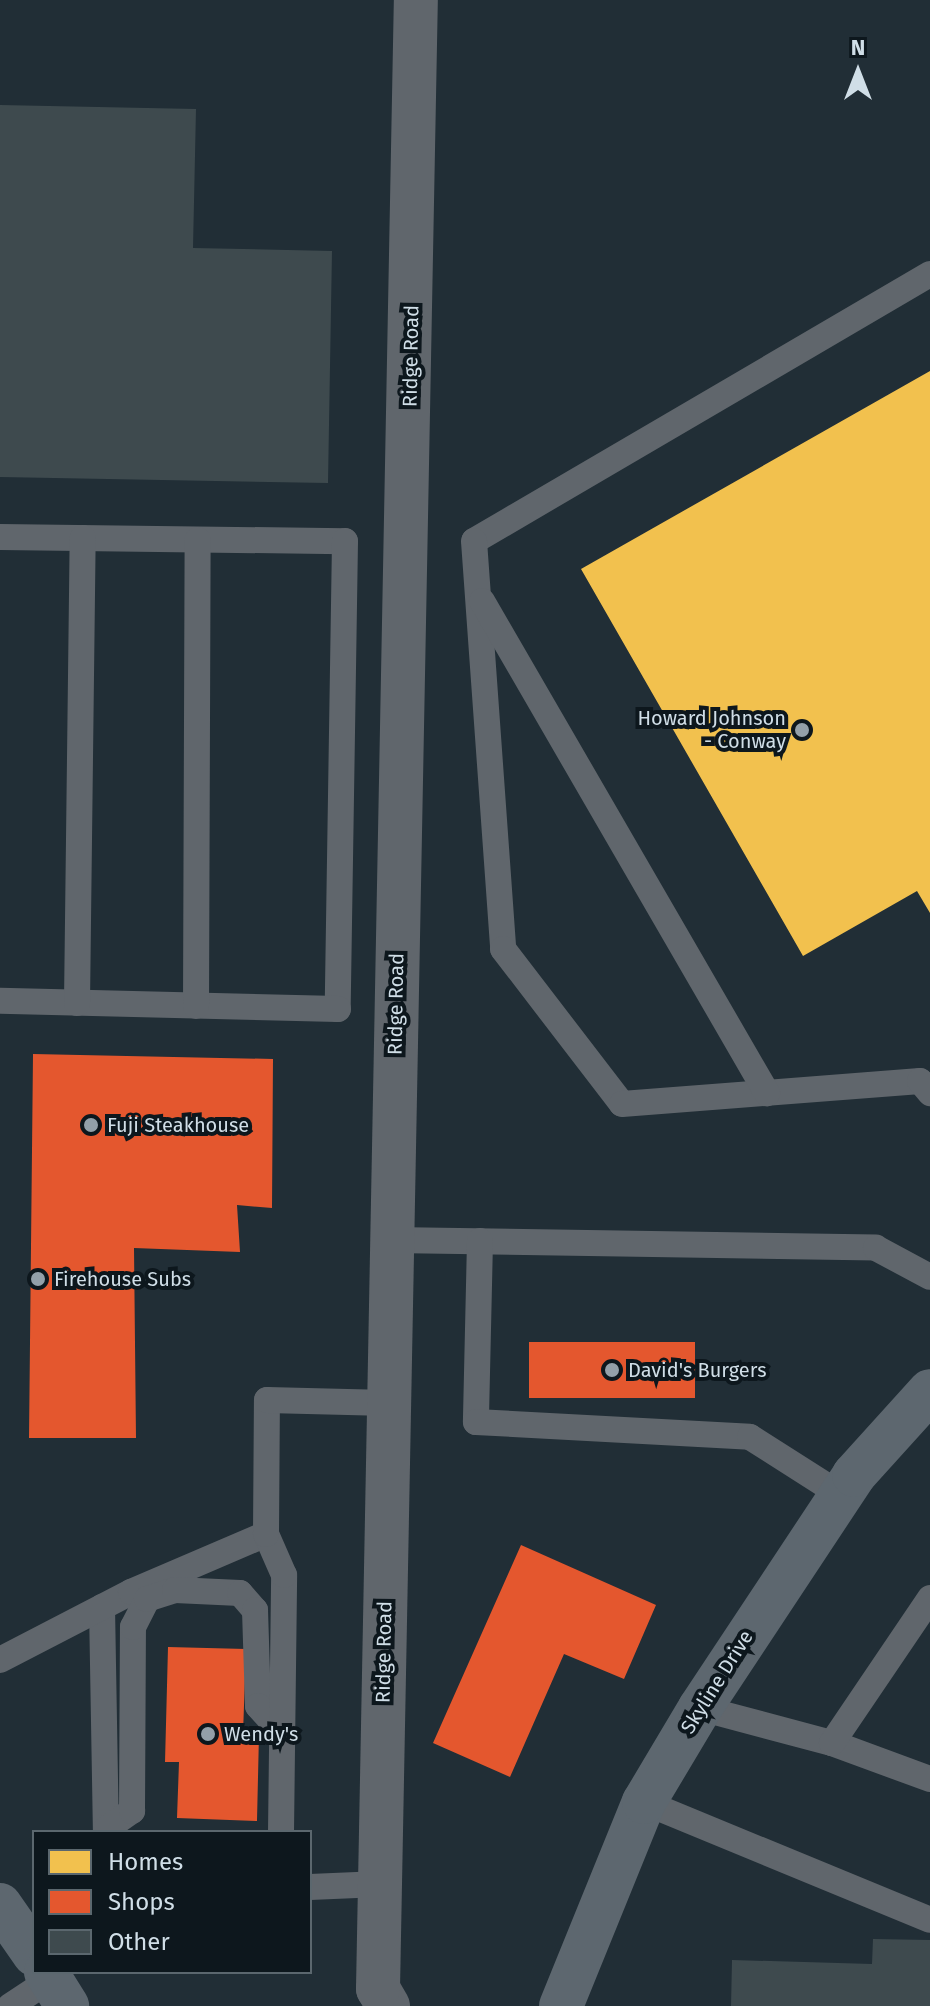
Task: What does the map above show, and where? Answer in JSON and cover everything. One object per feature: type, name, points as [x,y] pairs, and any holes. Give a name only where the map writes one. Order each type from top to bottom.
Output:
[{"type":"main road","name":"Skyline Drive","points":[[561,2006],[644,1802],[700,1708],[841,1495],[930,1391]]},
{"type":"main road","points":[[0,1905],[32,1952]]},
{"type":"street","name":"Ridge Road","points":[[388,2006],[378,1989],[416,0]]},
{"type":"lane","points":[[927,1082],[622,1104],[503,949],[474,541],[930,274]]},
{"type":"lane","points":[[0,537],[345,541],[338,1009],[0,1001]]},
{"type":"lane","points":[[77,1003],[83,538]]},
{"type":"lane","points":[[196,1006],[198,540]]},
{"type":"lane","points":[[478,595],[767,1093]]},
{"type":"lane","points":[[391,1240],[876,1248],[930,1277]]},
{"type":"lane","points":[[480,1241],[476,1422],[750,1437],[841,1495]]},
{"type":"lane","points":[[281,1830],[284,1575],[266,1534],[267,1400],[388,1403]]},
{"type":"lane","points":[[0,1660],[102,1607],[266,1534]]},
{"type":"lane","points":[[106,1830],[132,1811],[133,1627],[147,1599],[175,1590],[240,1593],[255,1610],[258,1706],[282,1733]]},
{"type":"lane","points":[[832,1743],[930,1598]]},
{"type":"lane","points":[[102,1607],[106,1830]]},
{"type":"lane","points":[[700,1708],[832,1743],[930,1779]]},
{"type":"lane","points":[[644,1802],[930,1920]]},
{"type":"lane","points":[[312,1887],[380,1884]]},
{"type":"lane","points":[[10,2006],[50,1978]]},
{"type":"building: Homes","name":"Howard Johnson - Conway","points":[[930,371],[930,913],[917,891],[803,956],[581,569]]},
{"type":"building: Shops","points":[[33,1054],[273,1059],[272,1208],[237,1205],[240,1252],[134,1248],[136,1438],[29,1438]]},
{"type":"building: Shops","name":"David's Burgers","points":[[529,1342],[695,1342],[695,1398],[529,1398]]},
{"type":"building: Shops","points":[[521,1545],[656,1605],[624,1679],[564,1654],[510,1777],[433,1743]]},
{"type":"building: Shops","name":"Wendy's","points":[[168,1647],[246,1649],[243,1734],[259,1734],[257,1821],[177,1818],[179,1762],[165,1762]]},
{"type":"building: Other","points":[[0,105],[196,109],[193,248],[332,251],[328,483],[0,477]]},
{"type":"building: Other","points":[[873,1939],[930,1940],[930,2006],[731,2006],[732,1960],[872,1964]]},
{"type":"place","name":"Howard Johnson - Conway","points":[[802,730]]},
{"type":"place","name":"Fuji Steakhouse","points":[[91,1125]]},
{"type":"place","name":"Firehouse Subs","points":[[38,1279]]},
{"type":"place","name":"David's Burgers","points":[[612,1370]]},
{"type":"place","name":"Wendy's","points":[[208,1734]]}]
